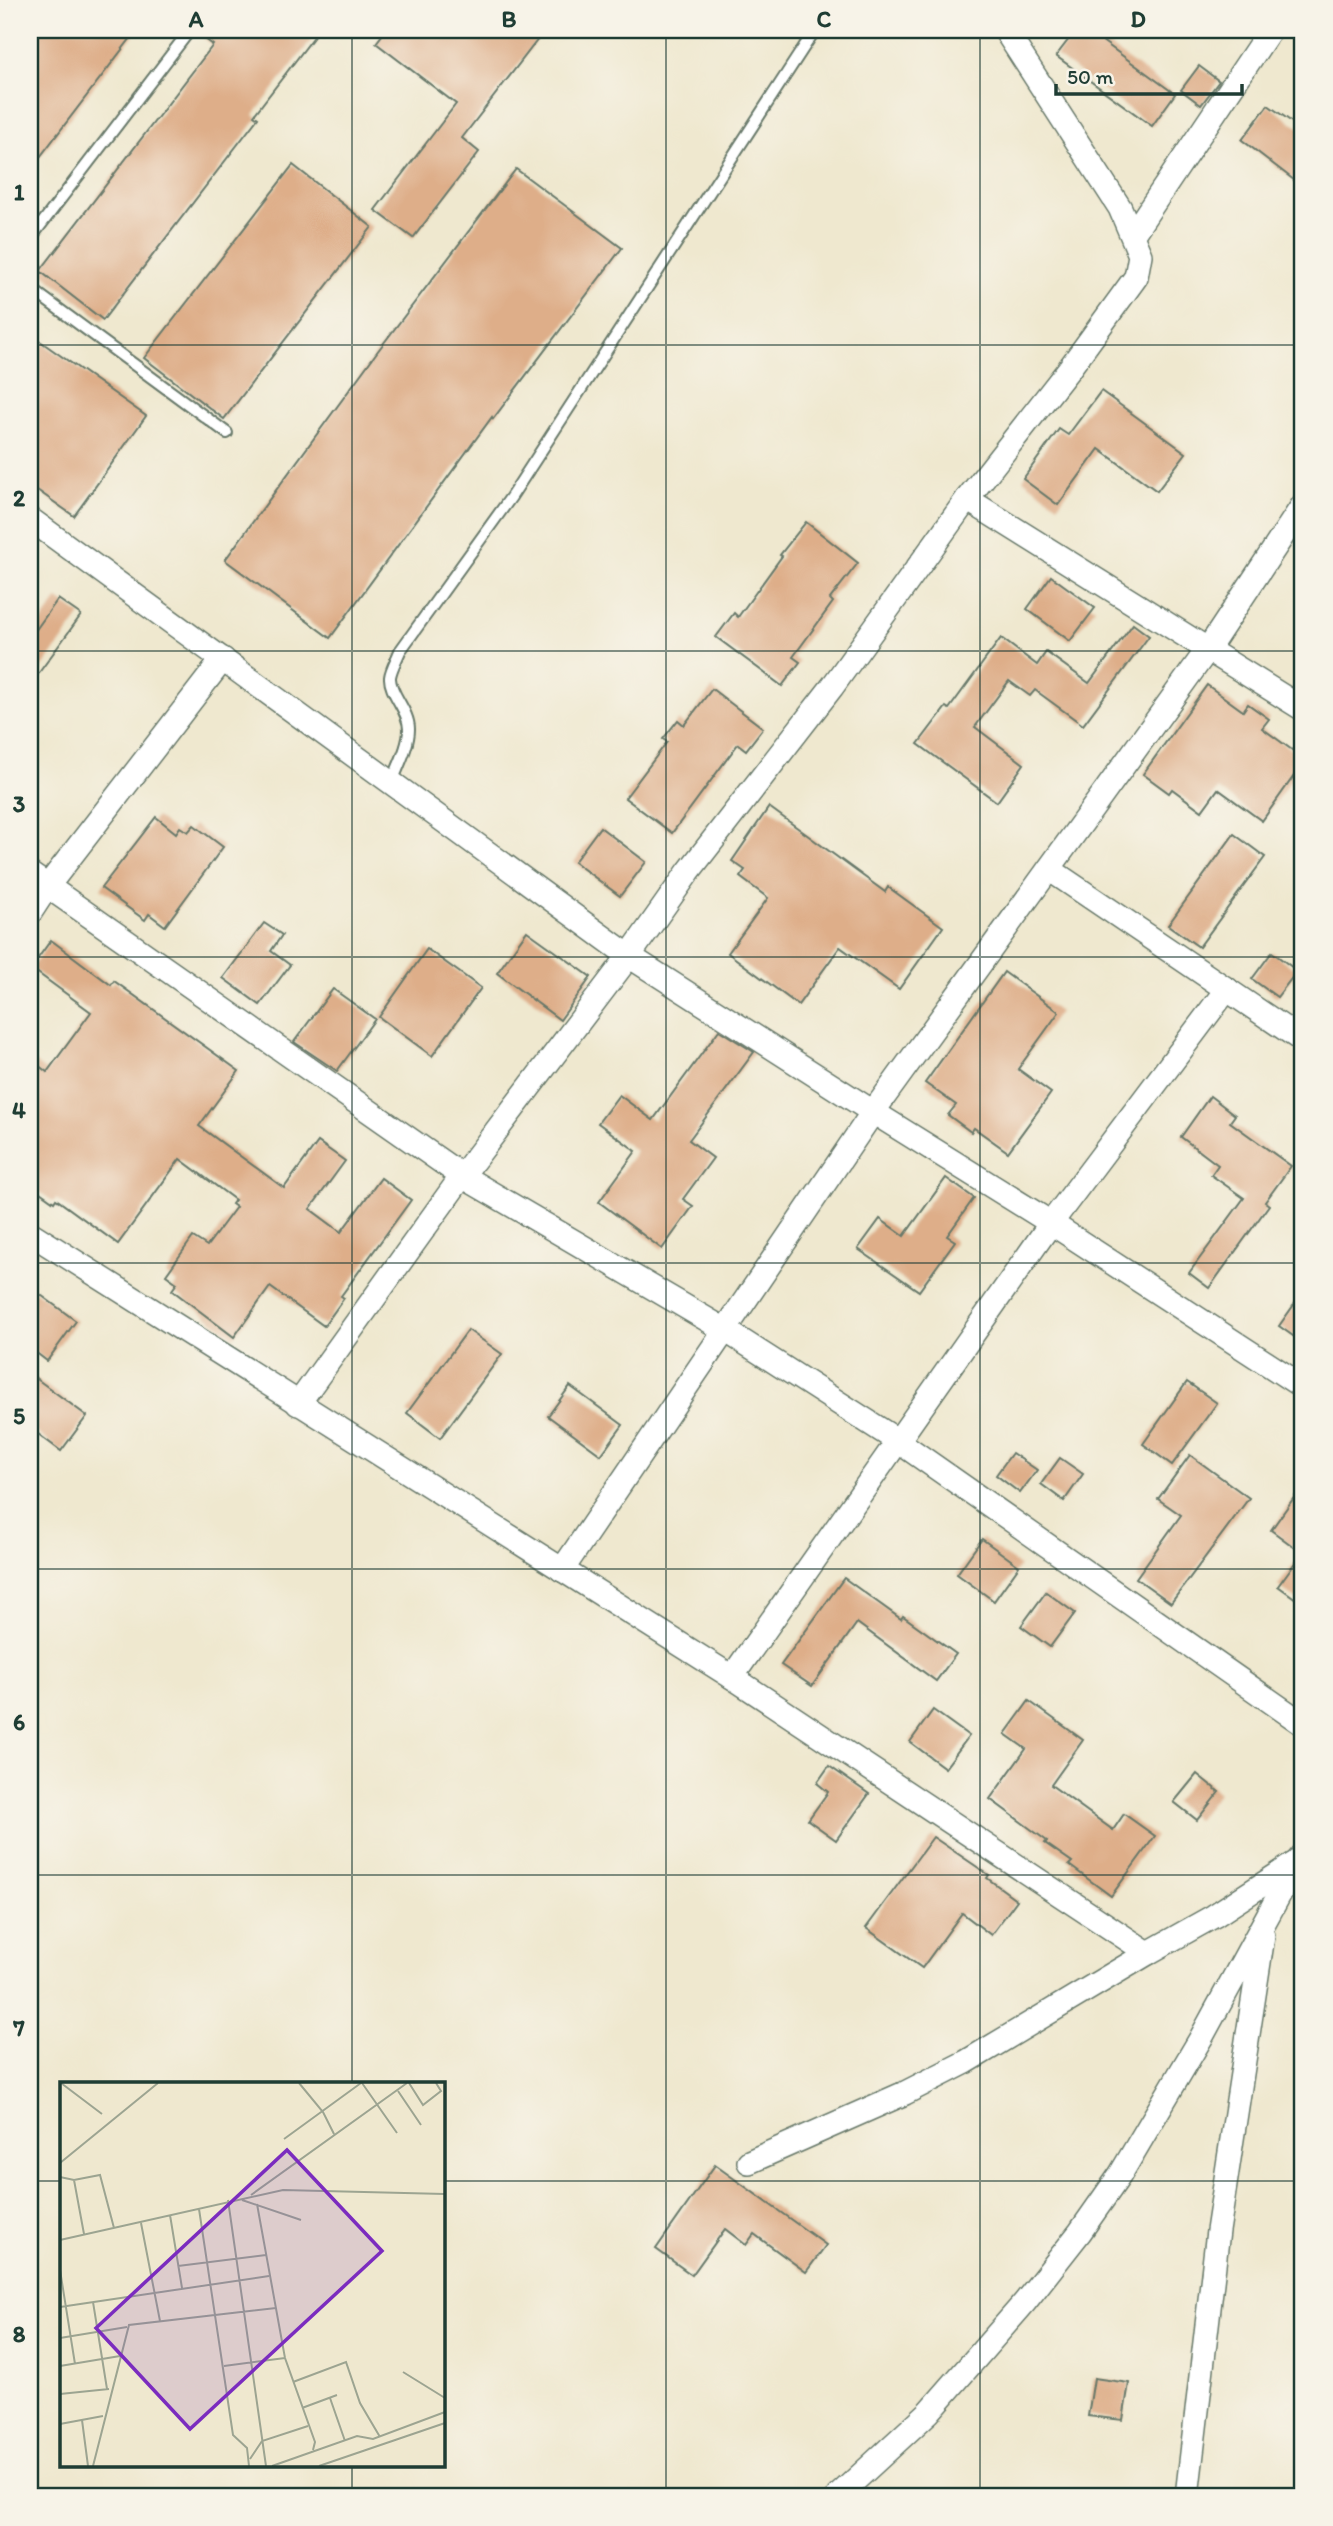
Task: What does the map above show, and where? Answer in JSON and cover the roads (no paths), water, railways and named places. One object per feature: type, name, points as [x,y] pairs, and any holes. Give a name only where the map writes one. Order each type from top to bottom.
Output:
[{"type":"street","points":[[298,1404],[462,1175],[629,956],[689,871],[832,687],[967,499],[1069,369],[1136,277],[1140,255],[1120,208],[1005,30]]},
{"type":"street","points":[[1133,234],[1270,30]]},
{"type":"street","points":[[967,499],[1303,709]]},
{"type":"street","points":[[562,1570],[873,1112],[1208,649],[1303,505]]},
{"type":"street","points":[[30,519],[629,956],[1051,1223],[1303,1387]]},
{"type":"street","points":[[30,913],[38,881],[223,659]]},
{"type":"street","points":[[1049,869],[1303,1041]]},
{"type":"street","points":[[38,881],[462,1175],[725,1330],[898,1441],[1303,1724]]},
{"type":"street","points":[[732,1677],[1051,1223],[1227,989]]},
{"type":"street","points":[[30,1233],[732,1677],[1148,1953]]},
{"type":"street","points":[[749,2162],[905,2093],[966,2062],[1214,1916],[1300,1859]]},
{"type":"street","points":[[838,2496],[929,2412],[1026,2302],[1080,2232],[1121,2175],[1300,1859]]},
{"type":"street","points":[[1187,2496],[1219,2231],[1266,1919]]},
{"type":"lane","points":[[30,239],[190,30]]},
{"type":"lane","points":[[392,782],[409,728],[407,716],[390,678],[401,651],[511,497],[816,30]]},
{"type":"lane","points":[[30,288],[227,433]]}]
